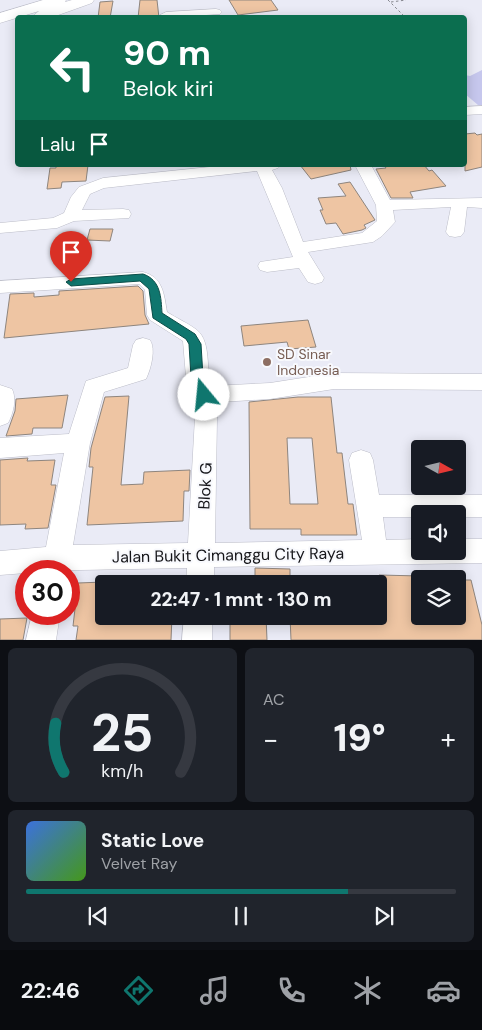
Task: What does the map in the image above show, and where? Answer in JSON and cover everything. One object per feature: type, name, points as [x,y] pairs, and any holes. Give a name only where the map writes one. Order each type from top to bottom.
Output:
[{"type":"highway","points":[[0,17],[49,0]]},
{"type":"highway","points":[[0,17],[59,0]]},
{"type":"highway","points":[[29,15],[78,0]]},
{"type":"highway","points":[[42,15],[87,0]]},
{"type":"highway","points":[[0,24],[15,19]]},
{"type":"highway","points":[[0,30],[15,24]]},
{"type":"street","points":[[163,0],[166,15]]},
{"type":"street","points":[[178,15],[216,12]]},
{"type":"street","points":[[467,112],[482,110]]},
{"type":"street","points":[[72,216],[82,190],[95,184],[258,167]]},
{"type":"street","points":[[268,167],[274,188],[302,254],[315,278]]},
{"type":"street","points":[[267,266],[302,254],[367,238],[386,222],[384,205],[365,167]]},
{"type":"street","points":[[384,205],[460,202],[482,204]]},
{"type":"street","points":[[455,232],[460,202]]},
{"type":"street","points":[[0,228],[57,223],[72,216],[123,214]]},
{"type":"street","points":[[0,287],[143,278],[154,288],[157,315],[191,336],[195,344],[197,377],[204,395],[270,391],[334,381],[482,382]]},
{"type":"street","points":[[57,560],[78,443],[94,387],[138,373],[143,345]]},
{"type":"street","points":[[0,393],[4,395],[0,417]]},
{"type":"street","name":"Blok G","points":[[200,575],[206,417]]},
{"type":"street","points":[[0,448],[78,443]]},
{"type":"street","points":[[361,460],[374,538]]},
{"type":"street","points":[[369,506],[482,506]]},
{"type":"street","name":"Jalan Bukit Cimanggu City Raya","points":[[466,551],[482,551]]},
{"type":"street","name":"Jalan Bukit Cimanggu City Raya","points":[[80,563],[201,556],[411,552]]},
{"type":"street","name":"Jalan Bukit Cimanggu City Raya","points":[[0,563],[15,563]]},
{"type":"street","points":[[41,640],[44,625]]},
{"type":"street","points":[[197,640],[198,625]]},
{"type":"path","points":[[389,1],[406,0]]},
{"type":"path","points":[[389,1],[403,15]]},
{"type":"shaded area","points":[[482,70],[482,105],[478,105],[467,96],[467,75],[470,76]]},
{"type":"building","points":[[140,0],[157,0],[159,15],[138,15]]},
{"type":"building","points":[[229,0],[271,0],[278,10],[238,15]]},
{"type":"building","points":[[113,1],[111,15],[98,15],[100,2]]},
{"type":"building","points":[[467,134],[482,134],[482,167],[465,171],[465,167],[467,167]]},
{"type":"building","points":[[88,167],[86,181],[62,182],[61,188],[47,189],[50,168]]},
{"type":"building","points":[[302,167],[350,167],[351,170],[311,179]]},
{"type":"building","points":[[426,167],[429,171],[432,170],[446,186],[410,192],[413,198],[391,198],[376,169]]},
{"type":"building","points":[[350,182],[375,220],[364,225],[366,228],[362,230],[343,234],[336,223],[326,224],[320,210],[323,210],[318,198],[346,196],[338,184]]},
{"type":"building","points":[[90,229],[113,229],[110,241],[87,240]]},
{"type":"building","points":[[87,240],[83,257],[65,257],[69,241]]},
{"type":"building","points":[[138,286],[143,291],[145,315],[149,324],[4,338],[10,294],[34,293],[34,297],[59,295],[59,291]]},
{"type":"building","points":[[308,320],[316,347],[289,349],[287,342],[244,346],[241,326]]},
{"type":"building","points":[[68,395],[62,428],[33,428],[32,434],[6,436],[15,411],[16,399]]},
{"type":"building","points":[[129,396],[121,485],[143,484],[144,472],[190,470],[189,491],[184,491],[183,521],[87,525],[93,467],[89,467],[91,448],[105,397]]},
{"type":"building","points":[[298,397],[331,397],[337,453],[342,453],[348,504],[353,504],[357,535],[301,535],[301,529],[250,529],[249,402]],"holes":[[[287,438],[312,438],[318,504],[290,504]]]},
{"type":"building","points":[[28,458],[27,461],[55,460],[51,485],[56,485],[48,528],[25,529],[26,524],[0,525],[0,460]]},
{"type":"building","points":[[255,568],[290,569],[290,575],[255,575]]},
{"type":"building","points":[[387,575],[411,576],[411,625],[466,625],[466,580],[471,580],[482,625],[482,640],[291,640],[290,625],[387,625]]},
{"type":"building","points":[[95,582],[95,625],[172,625],[171,640],[76,640],[78,626],[73,626],[80,625],[80,583]]},
{"type":"building","points":[[15,618],[15,625],[26,625],[23,640],[0,640],[0,619]]},
{"type":"building","points":[[230,625],[266,625],[267,640],[230,640]]},
{"type":"place","name":"SD Sinar Indonesia","points":[[267,362]]},
{"type":"route","points":[[71,282],[143,278],[154,288],[157,315],[191,336],[195,344],[197,377],[204,395]]}]
